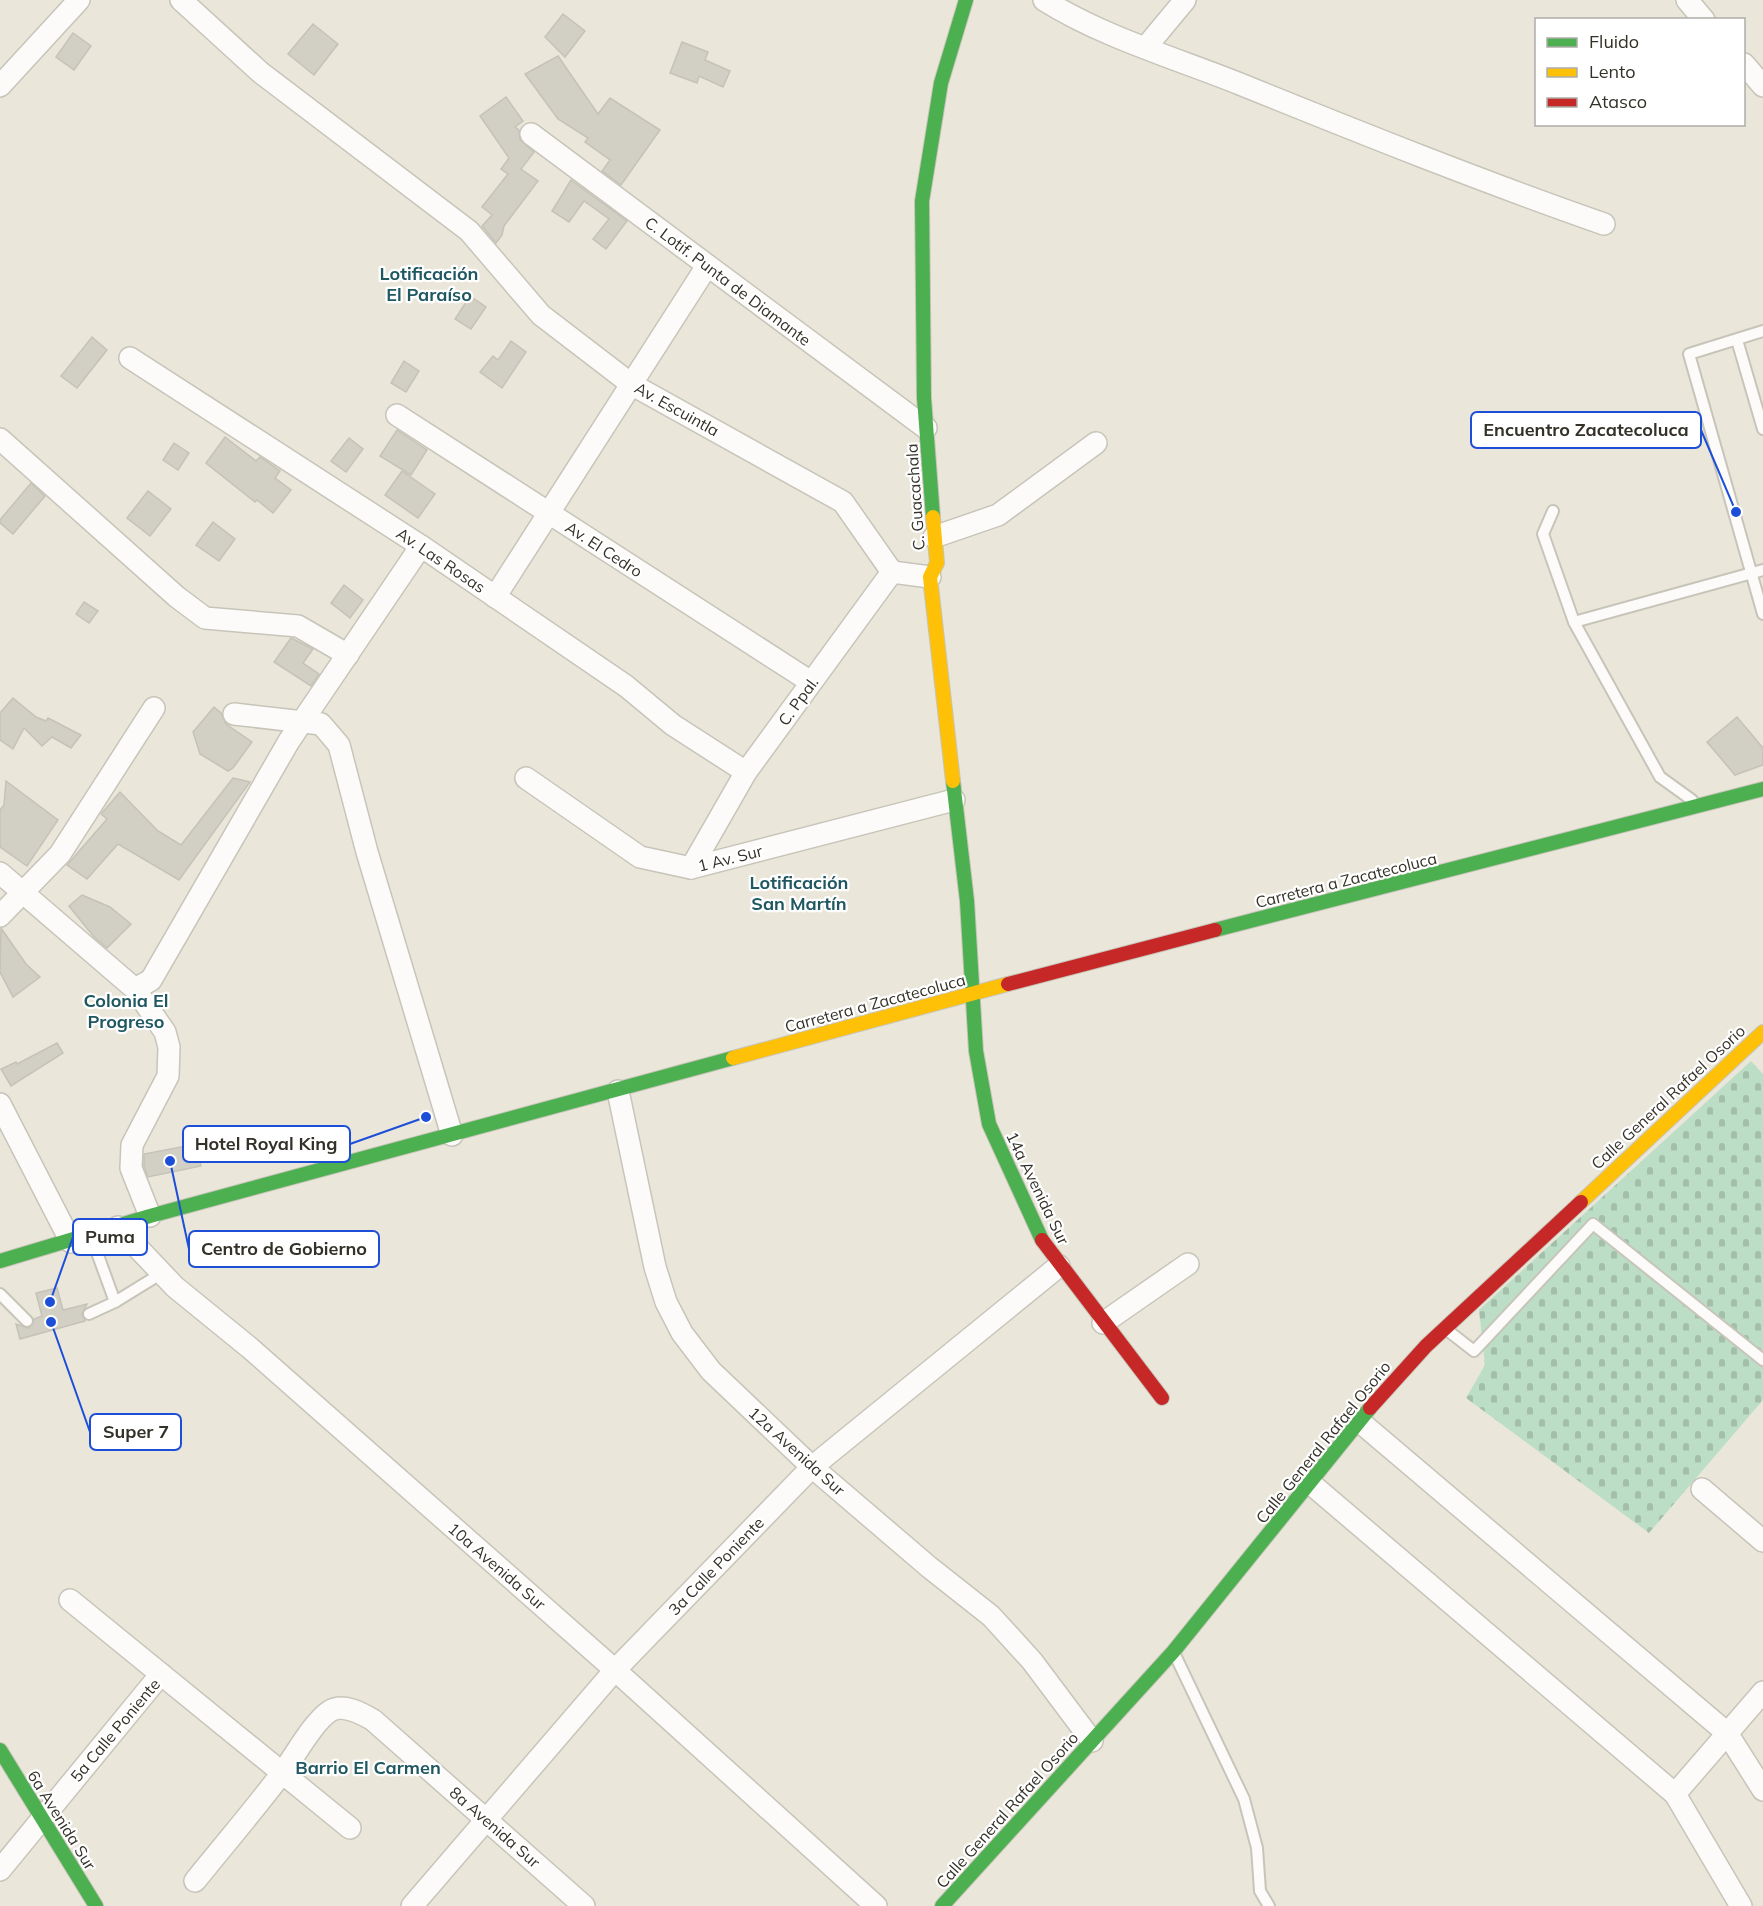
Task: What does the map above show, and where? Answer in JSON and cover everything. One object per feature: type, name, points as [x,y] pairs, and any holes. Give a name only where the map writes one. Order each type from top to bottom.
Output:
[{"type":"main road","name":"C. Guacachala","points":[[966,0],[941,83],[922,201],[926,428],[936,563],[930,578],[967,901],[972,993]]},
{"type":"main road","name":"Carretera a Zacatecoluca","points":[[0,1261],[81,1239],[150,1216],[618,1091],[972,993],[1763,789]]},
{"type":"main road","name":"14a Avenida Sur","points":[[972,993],[976,1051],[989,1124],[1045,1246],[1162,1398]]},
{"type":"main road","name":"Calle General Rafael Osorio","points":[[942,1906],[1173,1652],[1359,1420],[1444,1328],[1760,1041]]},
{"type":"main road","name":"6a Avenida Sur","points":[[0,1750],[96,1906]]},
{"type":"street","points":[[0,86],[79,0]]},
{"type":"street","name":"Av. Escuintla","points":[[181,0],[260,72],[469,231],[541,315],[632,384],[843,502],[892,572]]},
{"type":"street","points":[[1044,0],[1070,16],[1146,47],[1481,181],[1604,224]]},
{"type":"street","points":[[1146,47],[1185,0]]},
{"type":"street","points":[[1687,0],[1702,18]]},
{"type":"street","points":[[1745,66],[1763,86]]},
{"type":"street","name":"C. Lotif. Punta de Diamante","points":[[531,134],[926,428]]},
{"type":"street","points":[[495,597],[707,266]]},
{"type":"street","name":"Av. Las Rosas","points":[[130,358],[421,546],[626,686],[674,725],[746,772]]},
{"type":"street","name":"Av. El Cedro","points":[[397,415],[811,682]]},
{"type":"street","points":[[0,439],[177,597],[205,618],[298,626],[348,655]]},
{"type":"street","points":[[934,537],[998,515],[1096,443]]},
{"type":"street","points":[[135,989],[151,980],[302,722],[421,546]]},
{"type":"street","points":[[892,572],[930,578]]},
{"type":"street","name":"C. Ppal.","points":[[691,868],[746,772],[892,572]]},
{"type":"street","points":[[0,916],[60,854],[154,708]]},
{"type":"street","points":[[234,714],[321,724],[339,745],[368,852],[452,1135]]},
{"type":"street","name":"1 Av. Sur","points":[[526,778],[640,857],[691,868],[954,800]]},
{"type":"street","points":[[0,873],[135,989],[165,1032],[169,1047],[168,1076],[165,1087],[132,1145],[131,1168],[150,1216]]},
{"type":"street","name":"12a Avenida Sur","points":[[618,1091],[655,1267],[666,1302],[682,1333],[711,1371],[812,1467],[929,1567],[991,1616],[1032,1661],[1092,1741]]},
{"type":"street","points":[[0,1104],[81,1239]]},
{"type":"street","name":"10a Avenida Sur","points":[[118,1227],[162,1273],[615,1670],[876,1906]]},
{"type":"street","points":[[1103,1323],[1188,1264]]},
{"type":"street","name":"3a Calle Poniente","points":[[411,1906],[615,1670],[812,1467],[1059,1266]]},
{"type":"street","points":[[1359,1420],[1727,1733],[1763,1790]]},
{"type":"street","points":[[1310,1483],[1675,1794],[1741,1906]]},
{"type":"street","points":[[1702,1489],[1763,1541]]},
{"type":"street","points":[[70,1600],[350,1828]]},
{"type":"street","name":"5a Calle Poniente","points":[[0,1870],[161,1674]]},
{"type":"street","points":[[1675,1794],[1763,1692]]},
{"type":"street","name":"8a Avenida Sur","points":[[282,1773],[331,1710],[346,1708],[358,1711],[373,1720],[584,1906]]},
{"type":"street","points":[[195,1881],[282,1773]]},
{"type":"lane","points":[[1763,331],[1689,354],[1763,614]]},
{"type":"lane","points":[[1737,340],[1763,429]]},
{"type":"lane","points":[[1553,511],[1543,534],[1574,622],[1660,777],[1700,806]]},
{"type":"lane","points":[[1574,622],[1763,570]]},
{"type":"lane","points":[[1444,1328],[1474,1351],[1593,1224],[1763,1360]]},
{"type":"lane","points":[[81,1239],[115,1302]]},
{"type":"lane","points":[[89,1314],[115,1302],[162,1273]]},
{"type":"lane","points":[[0,1294],[27,1321]]},
{"type":"lane","points":[[1173,1652],[1244,1799],[1257,1848],[1260,1892],[1269,1906]]},
{"type":"green space","points":[[1751,1061],[1763,1074],[1763,1400],[1649,1533],[1466,1398],[1485,1365],[1479,1310]]},
{"type":"building","points":[[563,14],[585,31],[565,57],[545,37]]},
{"type":"building","points":[[313,24],[338,44],[314,75],[288,54]]},
{"type":"building","points":[[73,33],[91,46],[74,70],[56,57]]},
{"type":"building","points":[[682,42],[708,52],[705,60],[730,71],[723,87],[699,76],[697,83],[670,73]]},
{"type":"building","points":[[558,56],[598,114],[610,98],[660,130],[621,185],[602,171],[610,160],[585,142],[588,138],[558,119],[525,74]]},
{"type":"building","points":[[506,97],[523,121],[515,127],[519,130],[520,140],[534,152],[521,169],[538,181],[504,226],[502,235],[496,243],[482,226],[492,215],[482,207],[508,174],[501,169],[509,158],[480,116]]},
{"type":"building","points":[[571,180],[627,221],[606,249],[593,239],[609,219],[584,201],[569,222],[552,211]]},
{"type":"building","points":[[470,296],[486,307],[471,329],[455,319]]},
{"type":"building","points":[[92,337],[107,350],[77,388],[61,376]]},
{"type":"building","points":[[511,341],[526,352],[502,388],[480,372],[493,356],[498,360]]},
{"type":"building","points":[[404,361],[419,371],[406,392],[391,383]]},
{"type":"building","points":[[397,430],[427,450],[411,475],[380,456]]},
{"type":"building","points":[[225,437],[256,461],[260,457],[280,471],[275,478],[291,490],[273,513],[257,500],[255,502],[206,463]]},
{"type":"building","points":[[349,438],[363,449],[346,472],[331,461]]},
{"type":"building","points":[[174,443],[189,453],[178,470],[163,460]]},
{"type":"building","points":[[402,471],[435,494],[418,518],[385,495]]},
{"type":"building","points":[[31,483],[45,496],[13,534],[0,523],[0,520]]},
{"type":"building","points":[[148,491],[171,509],[150,536],[127,518]]},
{"type":"building","points":[[213,522],[235,539],[219,561],[196,545]]},
{"type":"building","points":[[344,585],[363,600],[350,618],[331,603]]},
{"type":"building","points":[[84,602],[98,611],[89,623],[76,614]]},
{"type":"building","points":[[291,638],[313,649],[303,663],[319,674],[311,686],[274,662]]},
{"type":"building","points":[[13,698],[36,717],[46,721],[48,718],[81,735],[71,748],[52,737],[42,746],[24,728],[13,749],[0,740],[0,713]]},
{"type":"building","points":[[214,707],[221,713],[226,724],[252,742],[233,768],[228,771],[200,754],[193,732]]},
{"type":"building","points":[[1737,717],[1763,748],[1763,765],[1735,775],[1707,742]]},
{"type":"building","points":[[233,778],[250,782],[179,880],[118,844],[87,879],[67,865],[107,819],[101,814],[120,792],[158,831],[181,845]]},
{"type":"building","points":[[6,781],[58,820],[27,866],[0,847],[0,810],[4,805]]},
{"type":"building","points":[[82,895],[110,907],[131,924],[107,948],[94,937],[69,906]]},
{"type":"building","points":[[1,928],[26,964],[40,977],[13,997],[0,972]]},
{"type":"building","points":[[57,1043],[63,1053],[11,1086],[1,1069],[16,1062],[17,1064]]},
{"type":"building","points":[[196,1144],[201,1166],[148,1177],[144,1166],[144,1154]]},
{"type":"building","points":[[57,1288],[63,1310],[87,1304],[82,1314],[85,1321],[20,1339],[16,1324],[29,1328],[34,1319],[42,1316],[36,1293]]},
{"type":"traffic: fast","points":[[933,517],[924,398],[922,201],[941,83],[966,0]]},
{"type":"traffic: fast","points":[[953,781],[967,901],[976,1051],[989,1124],[1042,1240]]},
{"type":"traffic: fast","points":[[1215,930],[1763,789]]},
{"type":"traffic: fast","points":[[0,1261],[150,1216],[733,1058]]},
{"type":"traffic: fast","points":[[942,1906],[1173,1652],[1370,1408]]},
{"type":"traffic: fast","points":[[0,1750],[96,1906]]},
{"type":"traffic: slow","points":[[933,517],[937,563],[930,577],[953,781]]},
{"type":"traffic: slow","points":[[733,1058],[1008,984]]},
{"type":"traffic: slow","points":[[1581,1202],[1763,1032]]},
{"type":"traffic: jam","points":[[1008,984],[1215,930]]},
{"type":"traffic: jam","points":[[1370,1408],[1426,1346],[1581,1202]]},
{"type":"traffic: jam","points":[[1042,1240],[1162,1398]]},
{"type":"place","name":"Encuentro Zacatecoluca","points":[[1736,512]]},
{"type":"place","name":"Hotel Royal King","points":[[426,1117]]},
{"type":"place","name":"Centro de Gobierno","points":[[170,1161]]},
{"type":"place","name":"Puma","points":[[50,1302]]},
{"type":"place","name":"Super 7","points":[[51,1322]]},
{"type":"district","name":"Lotificación El Paraíso","points":[[429,283]]},
{"type":"district","name":"Lotificación San Martín","points":[[799,892]]},
{"type":"district","name":"Colonia El Progreso","points":[[126,1010]]},
{"type":"district","name":"Barrio El Carmen","points":[[368,1767]]}]
